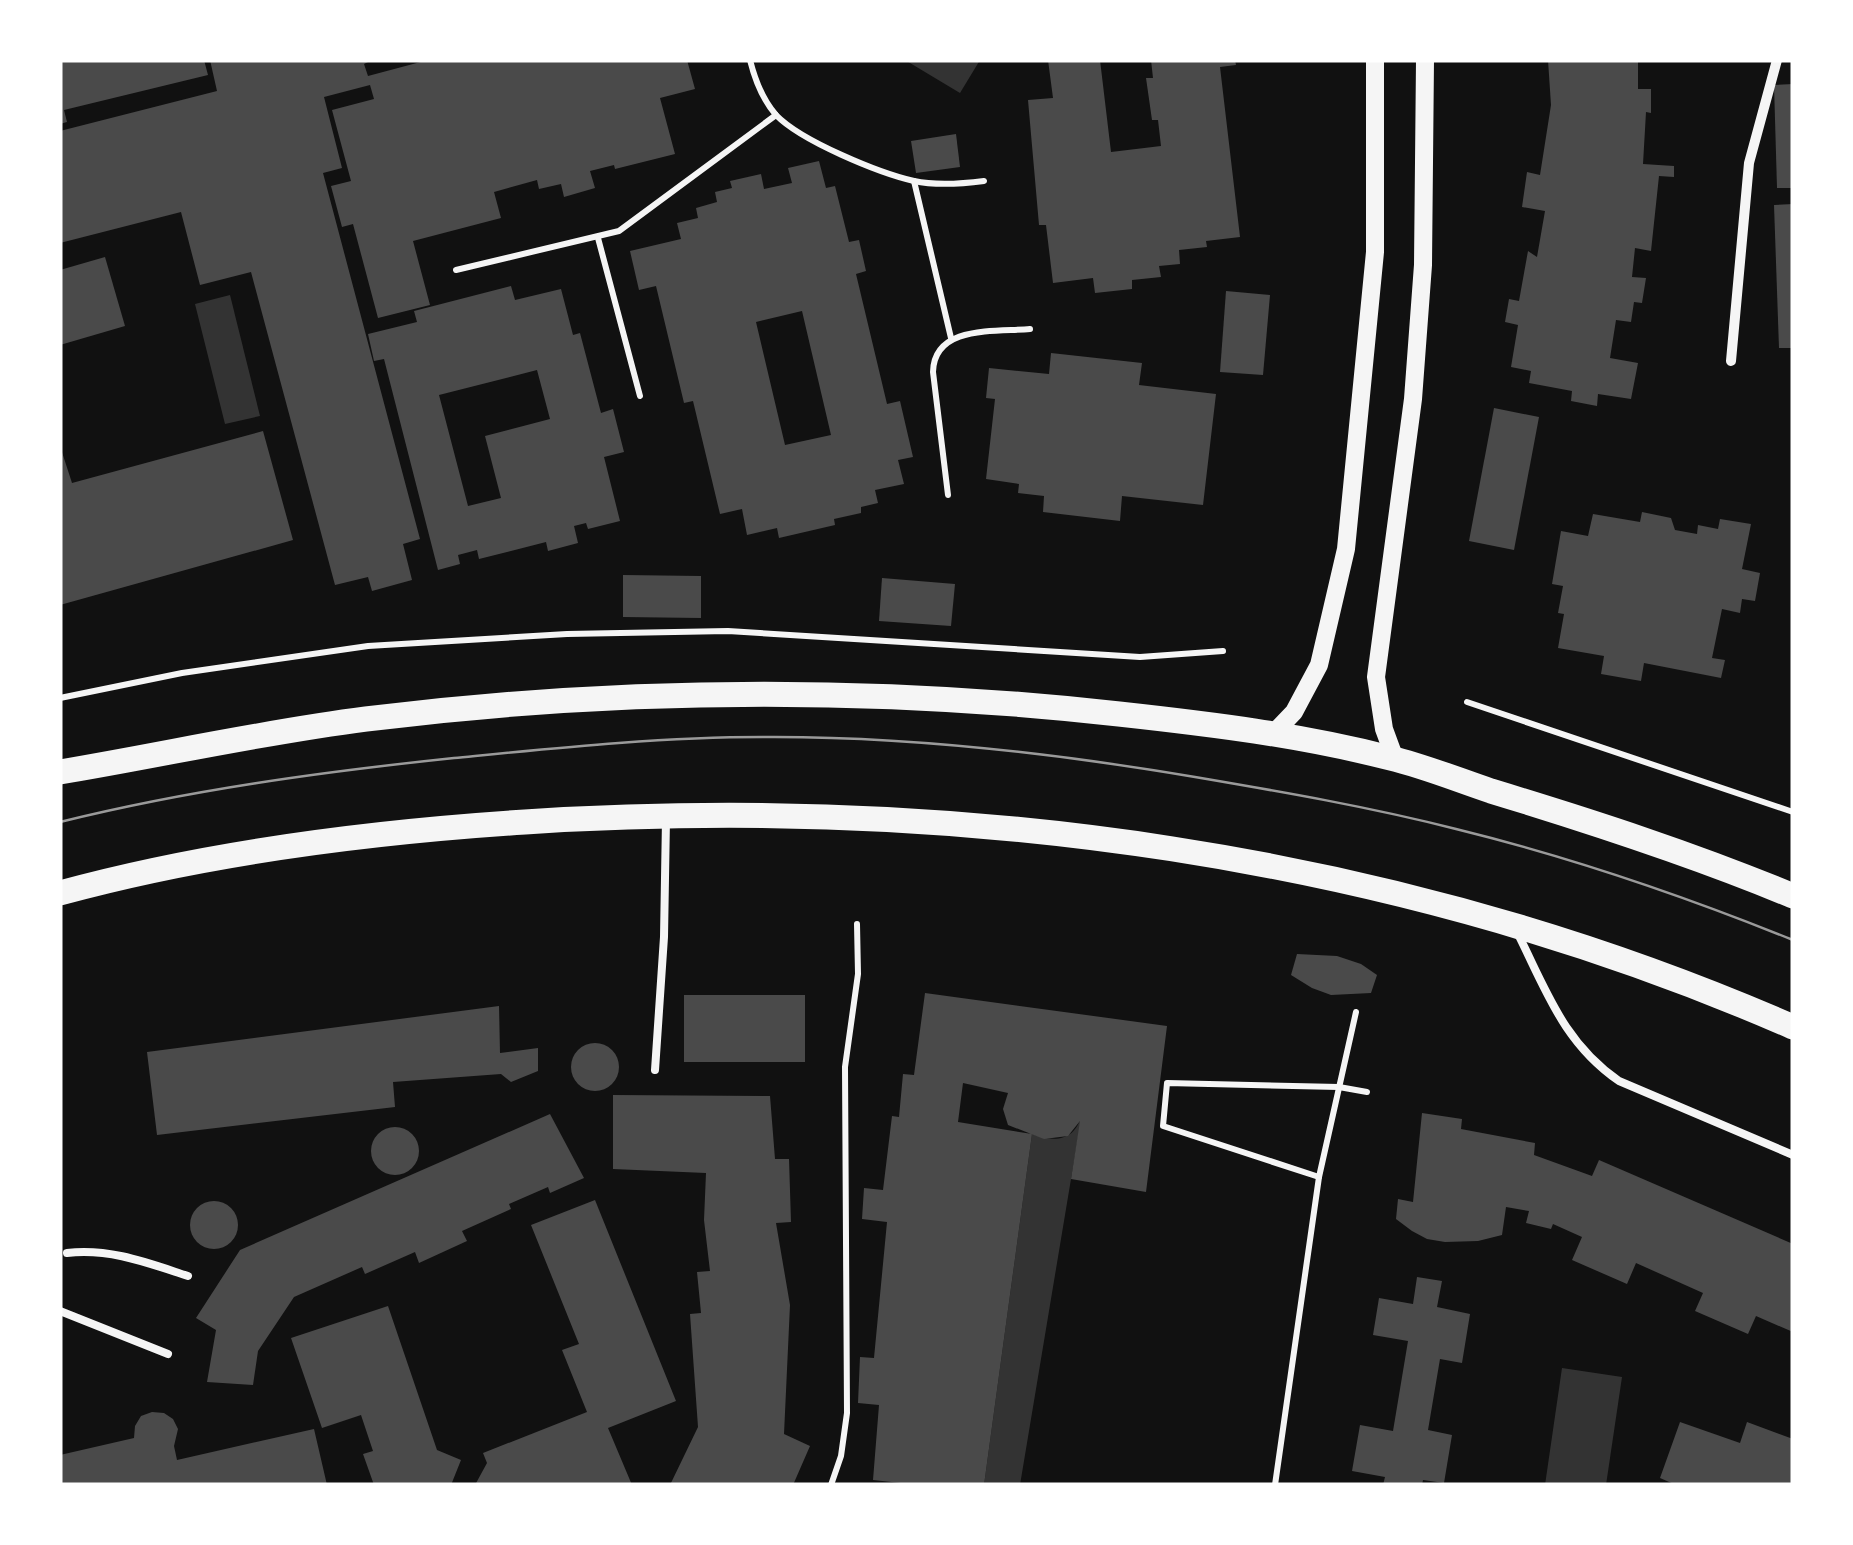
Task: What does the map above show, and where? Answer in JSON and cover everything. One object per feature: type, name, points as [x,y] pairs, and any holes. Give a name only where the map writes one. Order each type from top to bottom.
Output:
[{"type":"main road","points":[[60,772],[234,738],[498,705],[632,696],[784,694],[993,702],[1211,724],[1394,758],[1648,841],[1793,896]]},
{"type":"main road","points":[[60,893],[204,862],[450,827],[666,815],[864,819],[1074,834],[1281,867],[1514,926],[1644,968],[1793,1027]]},
{"type":"street","points":[[1272,734],[1294,712],[1319,666],[1346,550],[1375,252],[1375,60]]},
{"type":"street","points":[[1394,758],[1384,729],[1376,676],[1413,400],[1423,266],[1426,60]]},
{"type":"street","points":[[1731,361],[1749,163],[1777,60]]},
{"type":"lane","points":[[655,1070],[664,938],[666,815]]},
{"type":"lane","points":[[1514,926],[1573,1040],[1594,1063],[1620,1081],[1793,1155]]},
{"type":"lane","points":[[66,1253],[118,1254],[188,1276]]},
{"type":"lane","points":[[60,1311],[168,1354]]},
{"type":"path","points":[[750,60],[763,98],[776,114],[813,140],[914,181],[984,181]]},
{"type":"path","points":[[456,270],[598,238],[639,219],[776,114]]},
{"type":"path","points":[[914,181],[951,338]]},
{"type":"path","points":[[598,238],[640,396]]},
{"type":"path","points":[[948,495],[933,372],[936,352],[951,338],[1030,329]]},
{"type":"path","points":[[60,698],[182,673],[368,646],[568,634],[728,632],[1140,657],[1222,650]]},
{"type":"path","points":[[1467,702],[1793,812]]},
{"type":"path","points":[[832,1485],[847,1414],[844,1067],[858,974],[857,924]]},
{"type":"path","points":[[1275,1485],[1319,1177],[1356,1012]]},
{"type":"path","points":[[1319,1177],[1163,1126],[1167,1083],[1339,1087],[1367,1092]]},
{"type":"shaded area","points":[[905,60],[980,60],[960,93]]},
{"type":"shaded area","points":[[230,295],[260,416],[225,424],[195,304]]},
{"type":"shaded area","points":[[1082,1113],[1020,1485],[984,1485],[1032,1134],[1063,1137],[1075,1129]]},
{"type":"shaded area","points":[[1562,1368],[1622,1377],[1606,1485],[1545,1485]]},
{"type":"building","points":[[60,60],[204,60],[208,75],[64,110],[67,122],[60,124]]},
{"type":"building","points":[[210,60],[372,60],[364,64],[368,76],[428,60],[687,60],[695,89],[660,98],[675,154],[590,171],[595,188],[564,197],[561,184],[539,189],[537,180],[494,192],[501,218],[413,241],[430,305],[378,318],[353,224],[342,227],[331,186],[351,181],[332,110],[374,99],[370,85],[324,97],[342,168],[323,173],[420,539],[403,544],[412,580],[372,591],[368,577],[335,585],[251,272],[200,285],[181,212],[60,243],[60,131],[217,91]]},
{"type":"building","points":[[1048,60],[1100,60],[1111,152],[1161,146],[1158,120],[1152,120],[1146,78],[1153,78],[1151,60],[1235,60],[1236,65],[1220,67],[1240,237],[1206,241],[1207,247],[1179,250],[1180,264],[1159,266],[1161,277],[1132,280],[1132,289],[1095,293],[1093,278],[1053,283],[1046,225],[1039,225],[1028,100],[1053,98]]},
{"type":"building","points":[[1548,60],[1638,60],[1638,89],[1651,89],[1643,164],[1674,166],[1674,177],[1659,176],[1651,251],[1635,248],[1632,277],[1646,278],[1642,303],[1634,302],[1631,322],[1616,320],[1610,358],[1638,363],[1631,399],[1598,394],[1597,406],[1571,401],[1572,391],[1529,383],[1531,371],[1511,367],[1518,325],[1505,322],[1509,299],[1519,301],[1528,251],[1537,257],[1545,211],[1522,207],[1527,172],[1540,175],[1551,105]]},
{"type":"building","points":[[1793,84],[1793,188],[1777,188],[1774,85]]},
{"type":"building","points":[[956,134],[960,167],[916,173],[911,141]]},
{"type":"building","points":[[819,161],[826,188],[835,186],[849,242],[859,240],[866,271],[856,274],[887,404],[900,401],[913,457],[898,460],[904,484],[875,490],[878,503],[861,507],[861,513],[834,519],[835,525],[779,538],[777,528],[747,535],[742,509],[720,514],[693,401],[684,403],[656,286],[639,290],[630,251],[681,239],[677,223],[698,218],[696,208],[717,202],[715,192],[732,188],[730,181],[761,174],[764,189],[792,183],[788,168]],"holes":[[[802,311],[831,435],[785,445],[756,322]]]},
{"type":"building","points":[[1793,204],[1793,348],[1779,348],[1774,205]]},
{"type":"building","points":[[105,257],[125,326],[60,345],[60,270]]},
{"type":"building","points":[[511,286],[515,300],[561,289],[573,335],[580,333],[601,413],[613,409],[624,452],[604,457],[620,521],[588,529],[586,523],[574,526],[578,543],[548,551],[546,542],[479,559],[477,550],[458,555],[460,564],[438,570],[384,359],[374,361],[368,334],[417,322],[414,311]],"holes":[[[537,370],[550,419],[485,436],[501,498],[468,506],[439,395]]]},
{"type":"building","points":[[1226,291],[1270,295],[1263,375],[1220,372]]},
{"type":"building","points":[[1051,353],[1142,363],[1139,385],[1216,394],[1203,505],[1122,496],[1120,521],[1043,512],[1044,496],[1018,493],[1019,484],[986,479],[995,399],[986,398],[989,368],[1049,374]]},
{"type":"building","points":[[1494,408],[1539,417],[1514,550],[1469,541]]},
{"type":"building","points":[[263,431],[293,540],[60,605],[60,446],[72,483]]},
{"type":"building","points":[[1642,512],[1671,518],[1675,530],[1697,534],[1698,525],[1718,529],[1720,519],[1751,524],[1742,569],[1760,573],[1755,601],[1742,599],[1740,613],[1722,609],[1712,658],[1725,660],[1721,678],[1644,663],[1641,681],[1601,674],[1604,656],[1558,648],[1564,614],[1558,613],[1563,586],[1552,584],[1561,531],[1588,536],[1593,514],[1640,522]]},
{"type":"building","points":[[623,575],[701,576],[701,618],[623,617]]},
{"type":"building","points":[[882,578],[955,584],[951,626],[879,621]]},
{"type":"building","points":[[1297,954],[1337,956],[1361,964],[1377,975],[1371,993],[1331,995],[1312,988],[1291,975]]},
{"type":"building","points":[[925,993],[1167,1026],[1146,1192],[1071,1179],[1080,1121],[1068,1136],[1044,1139],[1032,1134],[984,1485],[873,1480],[879,1405],[858,1403],[860,1357],[874,1358],[887,1222],[862,1219],[864,1188],[883,1190],[892,1116],[899,1117],[903,1074],[914,1075]],"holes":[[[963,1083],[1008,1093],[1003,1109],[1008,1125],[1031,1134],[958,1122]]]},
{"type":"building","points":[[684,995],[805,995],[805,1062],[684,1062]]},
{"type":"building","points":[[499,1006],[500,1053],[538,1048],[538,1071],[511,1082],[501,1074],[393,1082],[395,1107],[157,1135],[147,1052]]},
{"type":"building","points":[[595,1043],[612,1050],[619,1067],[612,1084],[595,1091],[578,1084],[571,1067],[578,1050]]},
{"type":"building","points":[[613,1095],[770,1096],[775,1159],[789,1159],[791,1222],[776,1223],[790,1305],[784,1434],[810,1446],[793,1485],[670,1485],[698,1427],[690,1314],[701,1313],[697,1272],[710,1271],[704,1220],[706,1173],[613,1169]]},
{"type":"building","points":[[1422,1113],[1462,1119],[1461,1129],[1535,1143],[1534,1155],[1592,1176],[1599,1160],[1793,1244],[1793,1332],[1756,1316],[1748,1334],[1695,1311],[1703,1293],[1636,1263],[1627,1284],[1572,1260],[1582,1237],[1553,1224],[1551,1229],[1526,1223],[1529,1211],[1506,1207],[1502,1235],[1478,1241],[1445,1242],[1412,1231],[1396,1219],[1398,1199],[1413,1202]]},
{"type":"building","points":[[550,1114],[584,1178],[550,1193],[548,1187],[509,1204],[511,1209],[462,1231],[467,1241],[419,1263],[415,1252],[365,1274],[362,1267],[294,1297],[258,1351],[253,1385],[207,1382],[216,1330],[196,1318],[240,1250]]},
{"type":"building","points":[[395,1127],[412,1134],[419,1151],[412,1168],[395,1175],[378,1168],[371,1151],[378,1134]]},
{"type":"building","points":[[595,1200],[676,1401],[608,1428],[632,1485],[475,1485],[487,1463],[483,1453],[587,1412],[562,1350],[579,1344],[531,1225]]},
{"type":"building","points":[[214,1201],[231,1208],[238,1225],[231,1242],[214,1249],[197,1242],[190,1225],[197,1208]]},
{"type":"building","points":[[1417,1277],[1442,1281],[1437,1307],[1470,1314],[1462,1363],[1440,1359],[1428,1430],[1452,1435],[1444,1483],[1423,1480],[1422,1485],[1383,1485],[1385,1477],[1352,1471],[1360,1425],[1393,1431],[1408,1341],[1373,1335],[1379,1298],[1413,1304]]},
{"type":"building","points":[[388,1306],[437,1450],[461,1460],[451,1485],[374,1485],[363,1454],[373,1451],[361,1415],[322,1428],[291,1338]]},
{"type":"building","points":[[152,1412],[173,1419],[178,1429],[174,1446],[177,1460],[314,1429],[327,1485],[60,1485],[60,1455],[134,1438],[141,1416]]},
{"type":"building","points":[[1680,1422],[1740,1443],[1747,1422],[1793,1439],[1793,1485],[1676,1485],[1660,1478]]},
{"type":"tram line","points":[[60,822],[157,800],[305,776],[569,747],[763,737],[926,743],[1142,768],[1424,821],[1584,865],[1793,940]]}]
